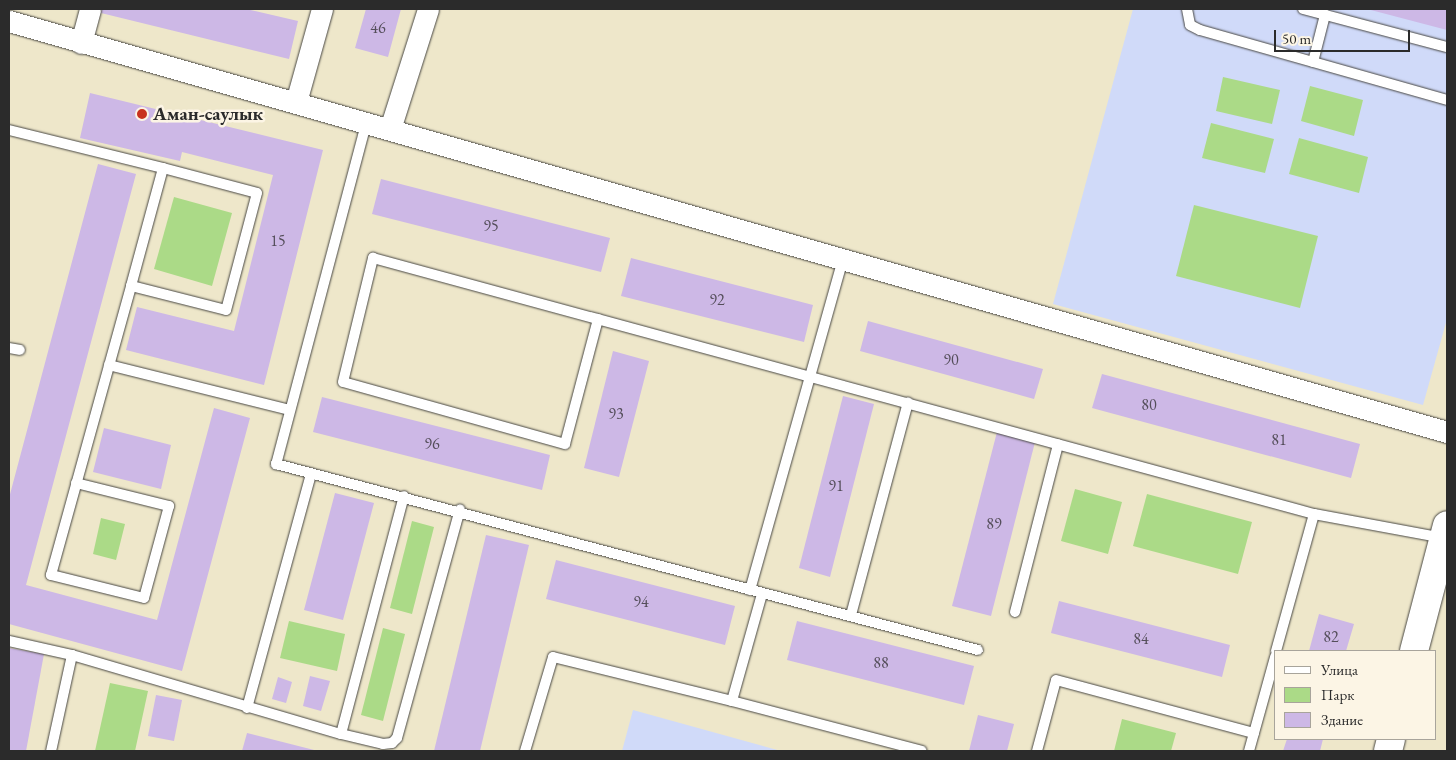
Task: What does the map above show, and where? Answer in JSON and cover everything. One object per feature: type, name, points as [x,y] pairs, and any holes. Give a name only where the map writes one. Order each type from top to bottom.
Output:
[{"type":"street","points":[[80,43],[90,9]]},
{"type":"street","points":[[296,102],[322,9]]},
{"type":"street","points":[[390,129],[428,9]]},
{"type":"street","points":[[9,21],[80,43],[296,102],[366,124],[390,129],[842,262],[1447,432]]},
{"type":"street","points":[[1414,650],[1446,532]]},
{"type":"lane","points":[[1188,9],[1190,25],[1200,30],[1447,100]]},
{"type":"lane","points":[[1303,9],[1447,47]]},
{"type":"lane","points":[[1313,62],[1325,15]]},
{"type":"lane","points":[[366,124],[276,464],[460,510],[762,594],[851,615],[978,650]]},
{"type":"lane","points":[[9,130],[257,192],[226,310],[131,286]]},
{"type":"lane","points":[[76,483],[169,506],[144,598],[51,575],[76,483],[131,286],[163,168]]},
{"type":"lane","points":[[598,319],[565,444],[343,382],[373,258],[810,375],[1314,514],[1446,532]]},
{"type":"lane","points":[[750,590],[842,262]]},
{"type":"lane","points":[[9,348],[20,350]]},
{"type":"lane","points":[[109,365],[289,410]]},
{"type":"lane","points":[[851,615],[908,403]]},
{"type":"lane","points":[[1015,612],[1058,444]]},
{"type":"lane","points":[[247,708],[311,474]]},
{"type":"lane","points":[[341,734],[404,496]]},
{"type":"lane","points":[[9,641],[72,655],[247,708],[383,744],[398,738],[460,510]]},
{"type":"lane","points":[[1276,650],[1314,514]]},
{"type":"lane","points":[[732,701],[762,594]]},
{"type":"lane","points":[[51,751],[72,655]]},
{"type":"lane","points":[[525,751],[553,657],[732,701],[922,751]]},
{"type":"lane","points":[[1249,751],[1274,661]]},
{"type":"lane","points":[[1037,751],[1056,680],[1254,733]]},
{"type":"shaded area","points":[[1133,9],[1447,9],[1447,319],[1423,405],[1053,304]]},
{"type":"shaded area","points":[[633,710],[781,751],[622,751]]},
{"type":"green space","points":[[1223,77],[1280,90],[1272,124],[1216,111]]},
{"type":"green space","points":[[1310,86],[1363,100],[1354,136],[1301,121]]},
{"type":"green space","points":[[1211,123],[1274,139],[1265,173],[1202,158]]},
{"type":"green space","points":[[1299,138],[1368,157],[1359,193],[1289,174]]},
{"type":"green space","points":[[174,197],[232,213],[212,286],[154,269]]},
{"type":"green space","points":[[1194,205],[1318,236],[1300,308],[1176,276]]},
{"type":"green space","points":[[1075,489],[1122,502],[1108,554],[1061,541]]},
{"type":"green space","points":[[1147,494],[1252,522],[1238,574],[1133,546]]},
{"type":"green space","points":[[101,518],[125,524],[116,560],[93,554]]},
{"type":"green space","points":[[412,521],[434,527],[412,614],[390,608]]},
{"type":"green space","points":[[289,621],[345,634],[337,671],[280,658]]},
{"type":"green space","points":[[383,628],[405,634],[383,721],[361,715]]},
{"type":"green space","points":[[110,683],[148,691],[135,751],[95,751]]},
{"type":"green space","points":[[1122,719],[1176,733],[1171,751],[1114,751]]},
{"type":"building","points":[[102,9],[246,9],[298,21],[289,59],[101,13]]},
{"type":"building","points":[[366,9],[401,9],[388,57],[355,48]]},
{"type":"building","points":[[1367,9],[1447,9],[1447,30]]},
{"type":"building","points":[[90,93],[323,150],[264,385],[126,350],[137,307],[234,331],[273,175],[182,152],[180,161],[80,138]]},
{"type":"building","points":[[98,164],[136,174],[26,585],[157,620],[214,408],[250,418],[182,671],[9,624],[9,498]]},
{"type":"building","points":[[381,179],[610,238],[601,272],[372,214]]},
{"type":"building","points":[[631,258],[813,305],[804,342],[621,296]]},
{"type":"building","points":[[868,321],[1043,369],[1034,399],[860,351]]},
{"type":"building","points":[[613,351],[649,361],[619,477],[584,468]]},
{"type":"building","points":[[1102,374],[1360,444],[1351,478],[1092,408]]},
{"type":"building","points":[[843,396],[874,404],[830,577],[799,568]]},
{"type":"building","points":[[322,397],[550,455],[542,490],[313,432]]},
{"type":"building","points":[[104,428],[171,445],[161,489],[93,472]]},
{"type":"building","points":[[997,432],[1035,442],[991,616],[952,606]]},
{"type":"building","points":[[335,493],[374,503],[343,620],[304,610]]},
{"type":"building","points":[[486,535],[529,545],[480,751],[434,751]]},
{"type":"building","points":[[556,560],[735,606],[725,645],[546,599]]},
{"type":"building","points":[[1059,601],[1230,645],[1222,677],[1051,633]]},
{"type":"building","points":[[1319,614],[1354,624],[1346,650],[1309,650]]},
{"type":"building","points":[[797,621],[974,666],[964,705],[787,660]]},
{"type":"building","points":[[9,648],[44,654],[26,751],[9,751]]},
{"type":"building","points":[[310,676],[330,681],[321,711],[303,706]]},
{"type":"building","points":[[278,677],[292,682],[286,703],[272,699]]},
{"type":"building","points":[[156,695],[182,700],[174,741],[148,736]]},
{"type":"building","points":[[978,715],[1014,724],[1007,751],[969,751]]},
{"type":"building","points":[[247,733],[318,751],[242,751]]},
{"type":"building","points":[[1287,740],[1323,740],[1320,751],[1283,751]]},
{"type":"place","name":"Аман-саулык","points":[[142,114]]}]
